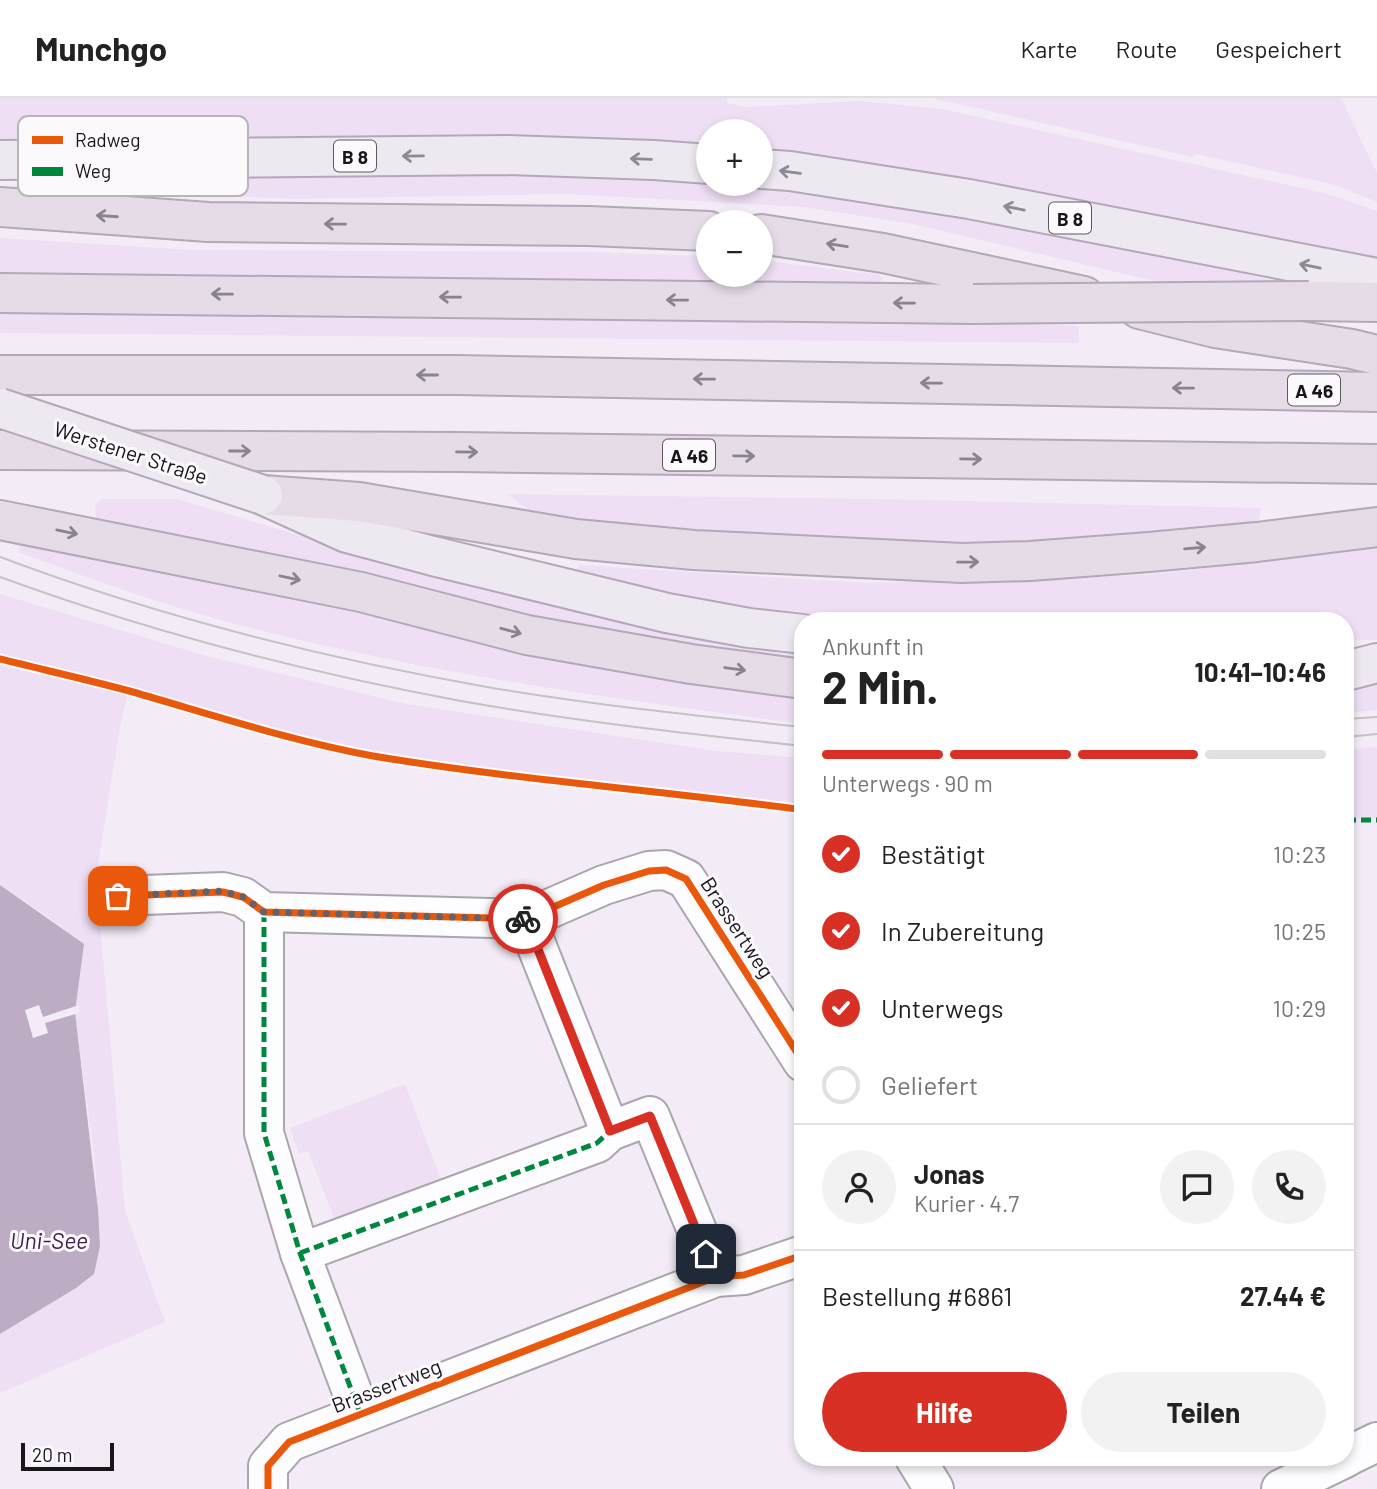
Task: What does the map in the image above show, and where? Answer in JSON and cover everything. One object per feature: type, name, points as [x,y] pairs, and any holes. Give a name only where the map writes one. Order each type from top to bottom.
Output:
[{"type":"highway","points":[[0,207],[208,222],[589,226],[696,230]]},
{"type":"highway","points":[[773,236],[883,253],[1054,288],[1214,328],[1377,355]]},
{"type":"highway","points":[[0,293],[973,304],[1377,302]]},
{"type":"highway","name":"A 46","points":[[0,375],[457,375],[1377,391]]},
{"type":"highway","name":"A 46","points":[[0,450],[459,452],[1377,464]]},
{"type":"highway","points":[[263,495],[359,502],[576,539],[694,550],[962,563],[1149,552],[1377,527]]},
{"type":"highway","points":[[0,520],[360,592],[527,635],[691,664],[794,677]]},
{"type":"main road","name":"B 8","points":[[248,158],[506,155],[696,163]]},
{"type":"main road","name":"B 8","points":[[0,160],[18,160]]},
{"type":"main road","name":"B 8","points":[[773,170],[969,199],[1377,278]]},
{"type":"main road","name":"Werstener Straße","points":[[0,408],[263,495],[347,533],[667,614],[794,633]]},
{"type":"main road","points":[[1354,646],[1377,650]]},
{"type":"main road","points":[[1354,669],[1377,663]]},
{"type":"street","name":"Brassertweg","points":[[118,896],[223,891],[243,897],[264,912],[526,919],[604,885],[649,871],[666,870],[686,879],[794,1048]]},
{"type":"street","name":"Brassertweg","points":[[264,912],[263,1125],[271,1163],[300,1253],[360,1413]]},
{"type":"street","points":[[526,919],[610,1131]]},
{"type":"street","points":[[300,1253],[597,1143],[610,1131],[650,1116],[716,1277]]},
{"type":"street","name":"Brassertweg","points":[[268,1477],[289,1442],[716,1277],[744,1275],[794,1262]]},
{"type":"street","points":[[1354,1453],[1377,1442]]},
{"type":"street","points":[[920,1466],[934,1489]]},
{"type":"street","points":[[1281,1489],[1327,1466]]},
{"type":"shaded area","points":[[0,98],[727,98],[727,103],[746,107],[859,101],[942,109],[1325,193],[1377,211],[1377,265],[773,155],[773,119],[696,119],[696,150],[248,149],[248,116],[18,116],[18,149],[0,149]]},
{"type":"shaded area","points":[[932,98],[1341,98],[1377,173],[1377,202],[1335,185],[1196,154],[1192,157]]},
{"type":"shaded area","points":[[467,172],[696,180],[696,196],[773,196],[773,187],[831,193],[992,222],[1272,280],[1270,286],[1159,282],[908,223],[803,207],[567,194],[292,199],[230,196],[248,196],[248,173]]},
{"type":"shaded area","points":[[0,238],[193,250],[588,252],[696,256],[696,282],[0,273]]},
{"type":"shaded area","points":[[773,262],[880,275],[885,285],[773,283]]},
{"type":"shaded area","points":[[0,306],[946,316],[1079,326],[1079,343],[0,333]]},
{"type":"shaded area","points":[[507,494],[1261,508],[1258,523],[1140,536],[1044,542],[903,544],[734,538],[538,517]]},
{"type":"shaded area","points":[[102,499],[177,499],[370,556],[794,645],[794,665],[581,629],[96,520],[95,505]]},
{"type":"shaded area","points":[[22,541],[794,690],[794,723],[512,682],[367,655],[198,614],[18,552]]},
{"type":"shaded area","points":[[1377,545],[1377,640],[1354,640],[1354,612],[794,612],[794,619],[574,581],[579,565],[866,583],[1023,580],[1184,571]]},
{"type":"shaded area","points":[[0,594],[203,655],[406,704],[716,751],[794,757],[794,807],[695,793],[505,773],[373,754],[308,740],[129,689],[120,727],[96,876],[125,1211],[165,1322],[0,1393],[0,1334],[76,1288],[100,1246],[95,1164],[64,928],[0,885]]},
{"type":"shaded area","points":[[1377,677],[1377,710],[1354,712],[1354,679]]},
{"type":"shaded area","points":[[1377,747],[1377,818],[1354,818],[1354,749]]},
{"type":"shaded area","points":[[405,1084],[446,1193],[340,1233],[308,1151],[299,1154],[290,1128]]},
{"type":"water","name":"Uni-See","points":[[0,885],[84,944],[75,1012],[100,1246],[94,1274],[76,1288],[0,1334]]},
{"type":"pier","points":[[39,1005],[43,1017],[79,1005],[79,1013],[45,1023],[48,1033],[33,1038],[25,1010]]},
{"type":"tram line","points":[[0,557],[180,616],[363,663],[566,699],[794,726]]},
{"type":"tram line","points":[[0,577],[170,633],[286,664],[402,690],[589,721],[794,745]]},
{"type":"tram line","points":[[1354,718],[1377,717]]},
{"type":"tram line","points":[[1354,736],[1377,734]]},
{"type":"marked path","points":[[1354,820],[1377,820]]},
{"type":"marked path","points":[[264,912],[264,1133],[300,1253],[360,1413]]},
{"type":"marked path","points":[[526,919],[610,1131],[650,1116],[716,1277]]},
{"type":"marked path","points":[[300,1253],[597,1143],[610,1131]]},
{"type":"cycle path","points":[[0,659],[133,692],[283,735],[373,756],[480,772],[794,809]]},
{"type":"cycle path","points":[[118,896],[223,892],[243,897],[264,912],[526,919],[604,885],[649,871],[666,870],[686,879],[794,1048]]},
{"type":"cycle path","points":[[268,1489],[268,1466],[289,1442],[716,1277],[744,1275],[794,1258]]},
{"type":"way so far","points":[[118,896],[223,891],[243,897],[264,912],[523,919]]},
{"type":"route","points":[[523,919],[526,919],[610,1131],[650,1116],[706,1254]]}]
